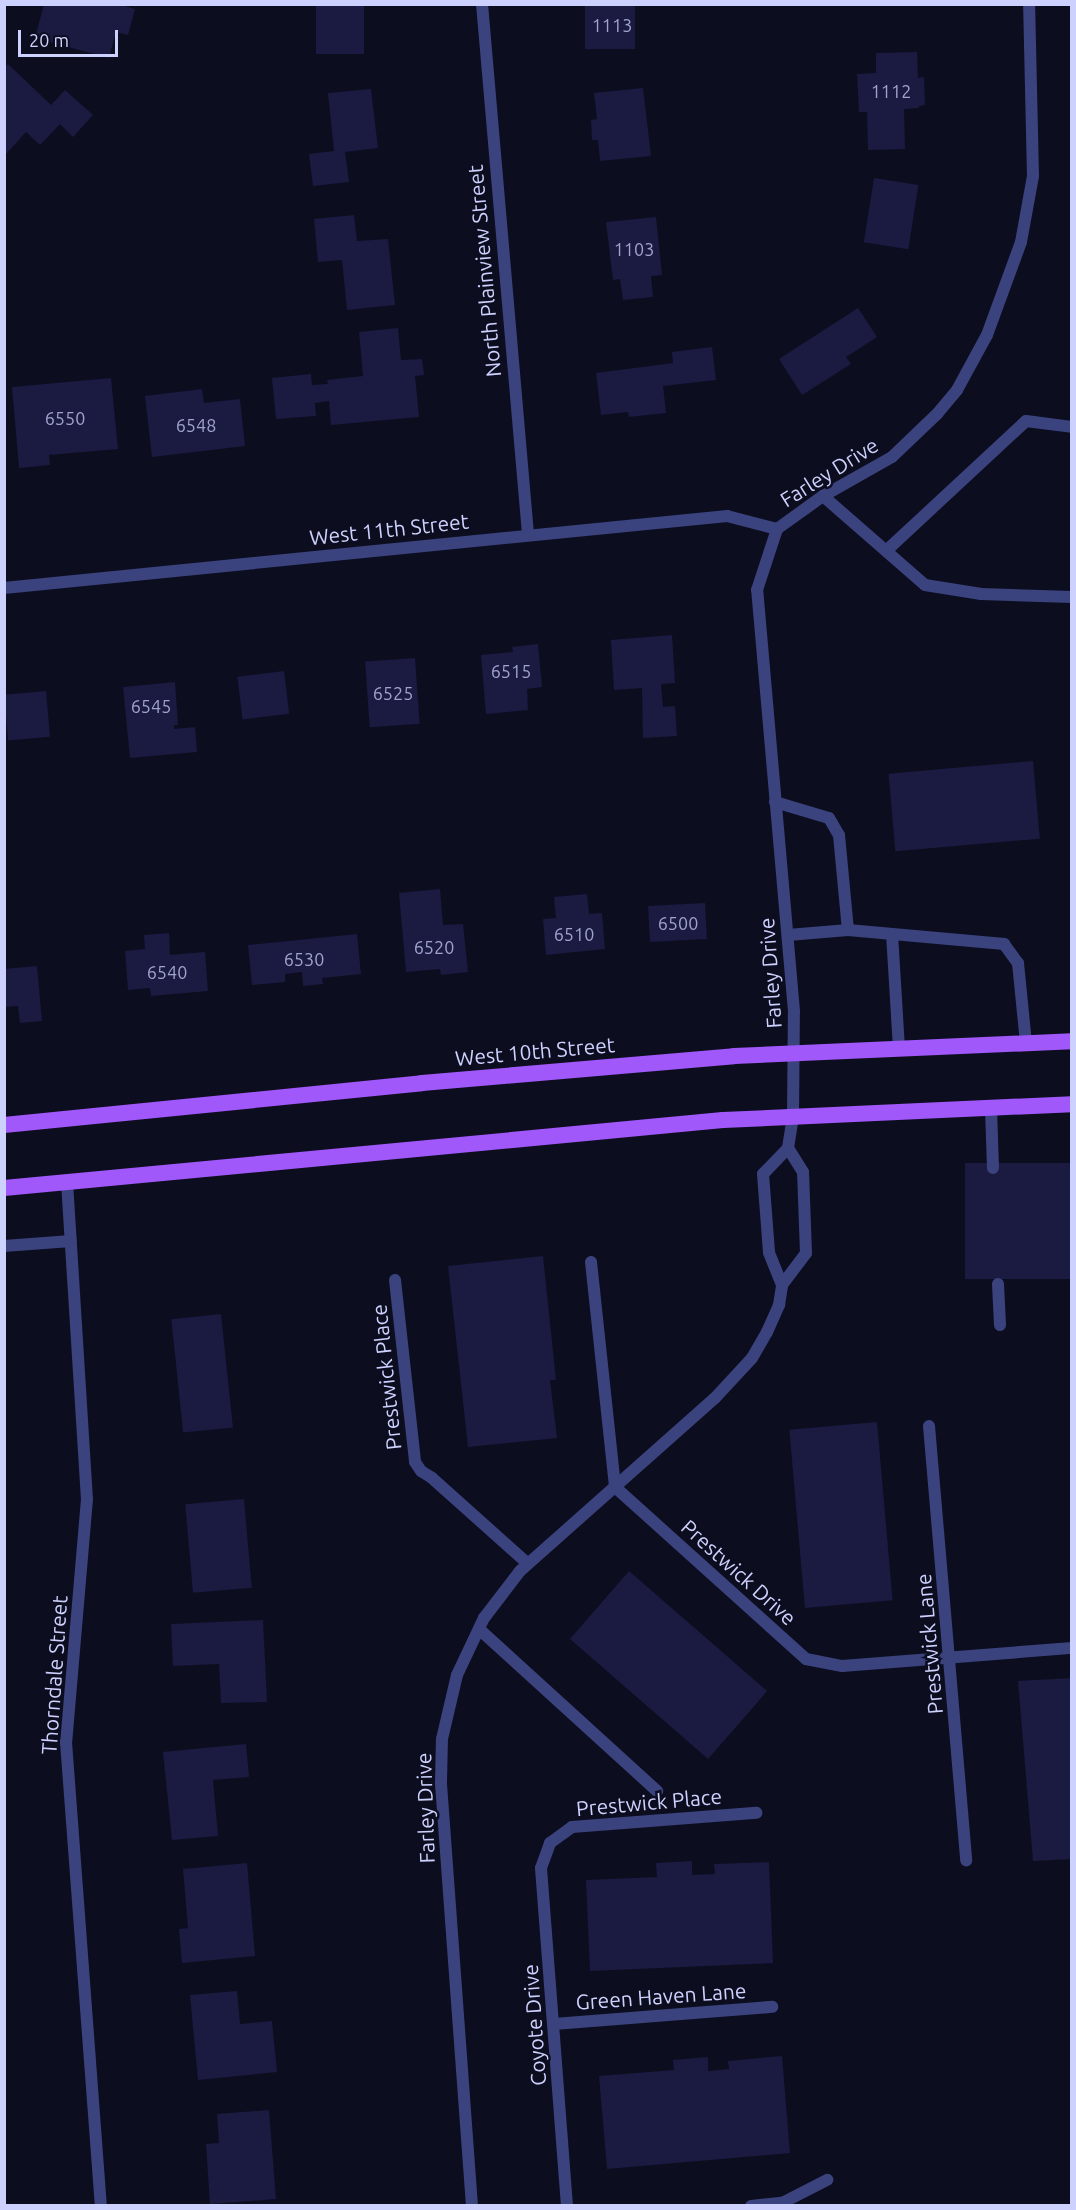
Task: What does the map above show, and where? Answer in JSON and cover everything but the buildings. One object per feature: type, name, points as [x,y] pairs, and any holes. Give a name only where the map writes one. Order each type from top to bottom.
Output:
[{"type":"main road","name":"West 10th Street","points":[[4,1125],[434,1082],[794,1053],[1071,1041]]},
{"type":"main road","points":[[4,1188],[723,1120],[1071,1104]]},
{"type":"street","name":"North Plainview Street","points":[[482,4],[528,534]]},
{"type":"street","name":"Farley Drive","points":[[472,2205],[441,1782],[442,1739],[448,1711],[457,1676],[479,1629],[502,1592],[527,1563],[615,1487],[741,1372],[767,1332],[778,1305],[782,1285],[806,1253],[803,1172],[788,1148],[792,1117],[794,1011],[757,590],[777,529],[823,496],[892,457],[937,414],[974,364],[1021,242],[1033,176],[1029,4]]},
{"type":"street","points":[[886,551],[1026,421],[1071,427]]},
{"type":"street","points":[[823,496],[925,585],[981,594],[1071,597]]},
{"type":"street","name":"West 11th Street","points":[[4,588],[528,534],[727,516],[777,529]]},
{"type":"street","points":[[775,802],[829,818],[834,826],[839,835],[848,930]]},
{"type":"street","points":[[788,935],[848,930],[1004,944],[1018,963],[1026,1043]]},
{"type":"street","points":[[892,934],[899,1048]]},
{"type":"street","points":[[991,1108],[993,1168]]},
{"type":"street","points":[[782,1285],[769,1252],[763,1174],[788,1148]]},
{"type":"street","name":"Thorndale Street","points":[[67,1182],[87,1499],[66,1742],[101,2205]]},
{"type":"street","points":[[4,1246],[71,1241]]},
{"type":"street","points":[[591,1262],[615,1487]]},
{"type":"street","name":"Prestwick Place","points":[[395,1280],[415,1462],[422,1471],[527,1563]]},
{"type":"street","points":[[998,1284],[1000,1325]]},
{"type":"street","name":"Prestwick Lane","points":[[929,1426],[966,1860]]},
{"type":"street","name":"Prestwick Drive","points":[[615,1487],[806,1659],[842,1666],[1071,1648]]},
{"type":"street","name":"Prestwick Place","points":[[479,1629],[657,1791]]},
{"type":"street","name":"Prestwick Place","points":[[550,1843],[573,1827],[756,1813]]},
{"type":"street","name":"Coyote Drive","points":[[550,1843],[541,1868],[567,2205]]},
{"type":"street","name":"Green Haven Lane","points":[[554,2024],[772,2007]]},
{"type":"street","points":[[751,2205],[782,2203],[827,2180]]}]
